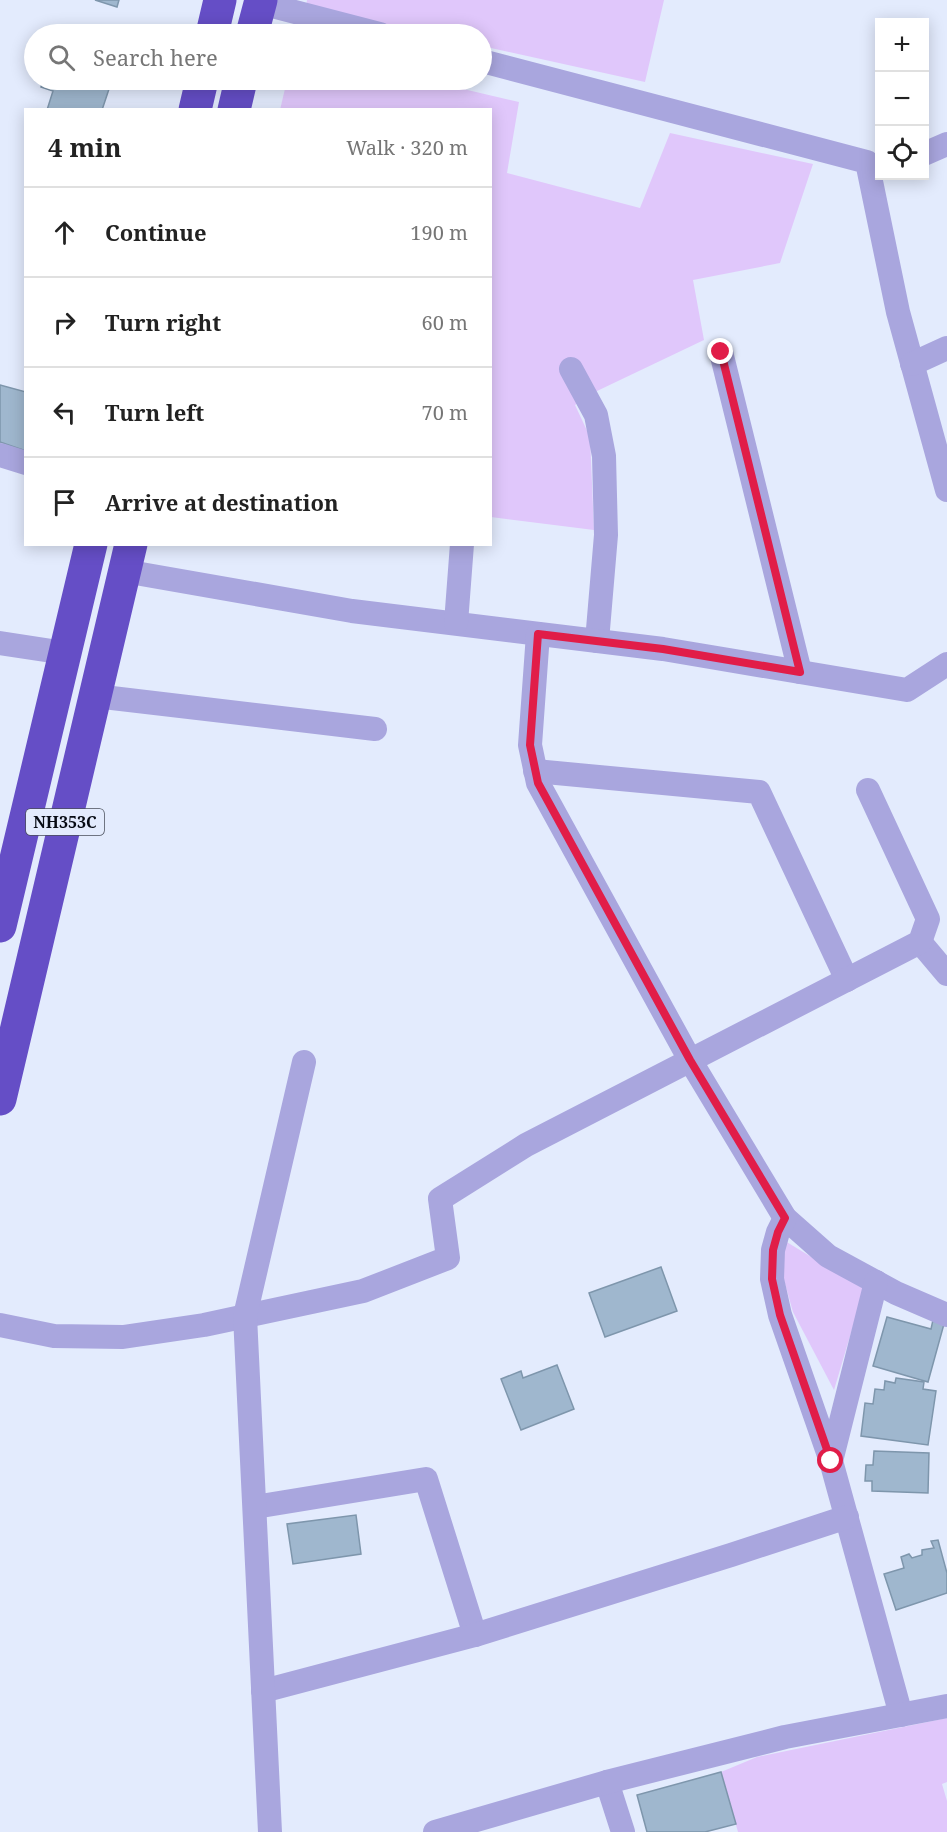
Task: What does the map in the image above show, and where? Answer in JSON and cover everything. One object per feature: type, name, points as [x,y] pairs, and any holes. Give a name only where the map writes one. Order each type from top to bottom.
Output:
[{"type":"highway","points":[[214,24],[220,0]]},
{"type":"highway","points":[[254,24],[260,2]]},
{"type":"highway","points":[[195,108],[200,90]]},
{"type":"highway","points":[[235,108],[239,90]]},
{"type":"highway","name":"NH353C","points":[[0,926],[91,546]]},
{"type":"highway","name":"NH353C","points":[[0,1099],[127,558]]},
{"type":"street","points":[[260,2],[342,24]]},
{"type":"street","points":[[492,64],[867,162],[875,176]]},
{"type":"street","points":[[929,152],[947,144]]},
{"type":"street","points":[[876,180],[898,312],[947,490]]},
{"type":"street","points":[[912,364],[947,348]]},
{"type":"street","points":[[721,352],[800,672]]},
{"type":"street","points":[[571,369],[596,415],[604,456],[606,535],[597,641]]},
{"type":"street","points":[[0,455],[24,462]]},
{"type":"street","points":[[456,623],[462,546]]},
{"type":"street","points":[[127,558],[352,610],[663,649],[907,690],[947,664]]},
{"type":"street","points":[[538,634],[530,745],[538,783],[690,1060],[785,1218],[828,1256],[876,1282],[947,1315]]},
{"type":"street","points":[[0,643],[65,653]]},
{"type":"street","points":[[95,696],[375,729]]},
{"type":"street","points":[[535,771],[759,792],[847,980]]},
{"type":"street","points":[[0,1325],[54,1336],[123,1337],[245,1316],[363,1291],[448,1258],[440,1199],[526,1145],[921,942],[928,919],[868,790]]},
{"type":"street","points":[[921,942],[947,974]]},
{"type":"street","points":[[270,1832],[245,1316],[304,1062]]},
{"type":"street","points":[[785,1218],[773,1250],[772,1279],[780,1315],[831,1461],[901,1714]]},
{"type":"street","points":[[831,1461],[876,1282]]},
{"type":"street","points":[[255,1507],[426,1479],[475,1635]]},
{"type":"street","points":[[263,1691],[475,1635],[847,1517]]},
{"type":"street","points":[[435,1832],[607,1782],[785,1737],[947,1706]]},
{"type":"street","points":[[607,1782],[623,1832]]},
{"type":"shaded area","points":[[307,0],[664,0],[645,82],[492,48],[492,24],[384,24],[306,7]]},
{"type":"shaded area","points":[[285,90],[468,90],[519,102],[507,173],[640,208],[670,133],[813,164],[780,263],[693,280],[704,340],[597,391],[575,405],[590,437],[594,530],[492,517],[492,108],[280,108]]},
{"type":"shaded area","points":[[785,1241],[864,1289],[834,1390],[793,1312],[782,1273]]},
{"type":"shaded area","points":[[947,1718],[947,1782],[942,1784],[947,1801],[947,1832],[738,1832],[721,1772],[757,1757]]},
{"type":"building","points":[[95,0],[119,0],[117,7]]},
{"type":"building","points":[[50,90],[109,90],[103,108],[48,108],[53,91]]},
{"type":"building","points":[[0,385],[24,391],[24,450],[0,442]]},
{"type":"building","points":[[661,1267],[677,1311],[605,1337],[589,1293]]},
{"type":"building","points":[[887,1317],[931,1329],[933,1320],[944,1324],[928,1382],[873,1366]]},
{"type":"building","points":[[557,1365],[574,1409],[521,1430],[501,1379],[521,1371],[523,1378]]},
{"type":"building","points":[[896,1378],[924,1382],[923,1389],[936,1391],[928,1445],[861,1436],[865,1403],[873,1404],[875,1389],[884,1390],[885,1381],[895,1383]]},
{"type":"building","points":[[874,1451],[929,1453],[928,1493],[872,1491],[872,1481],[865,1481],[866,1465],[873,1465]]},
{"type":"building","points":[[356,1515],[361,1554],[293,1564],[287,1524]]},
{"type":"building","points":[[938,1540],[947,1573],[947,1593],[896,1610],[884,1574],[904,1568],[901,1557],[909,1554],[912,1558],[922,1555],[922,1550],[934,1548],[931,1541]]},
{"type":"building","points":[[721,1772],[736,1824],[705,1832],[647,1832],[637,1795]]},
{"type":"route","points":[[721,352],[800,672],[663,649],[538,634],[530,745],[538,783],[573,850],[705,1085],[785,1218],[773,1250],[772,1279],[780,1315],[831,1461]]}]
